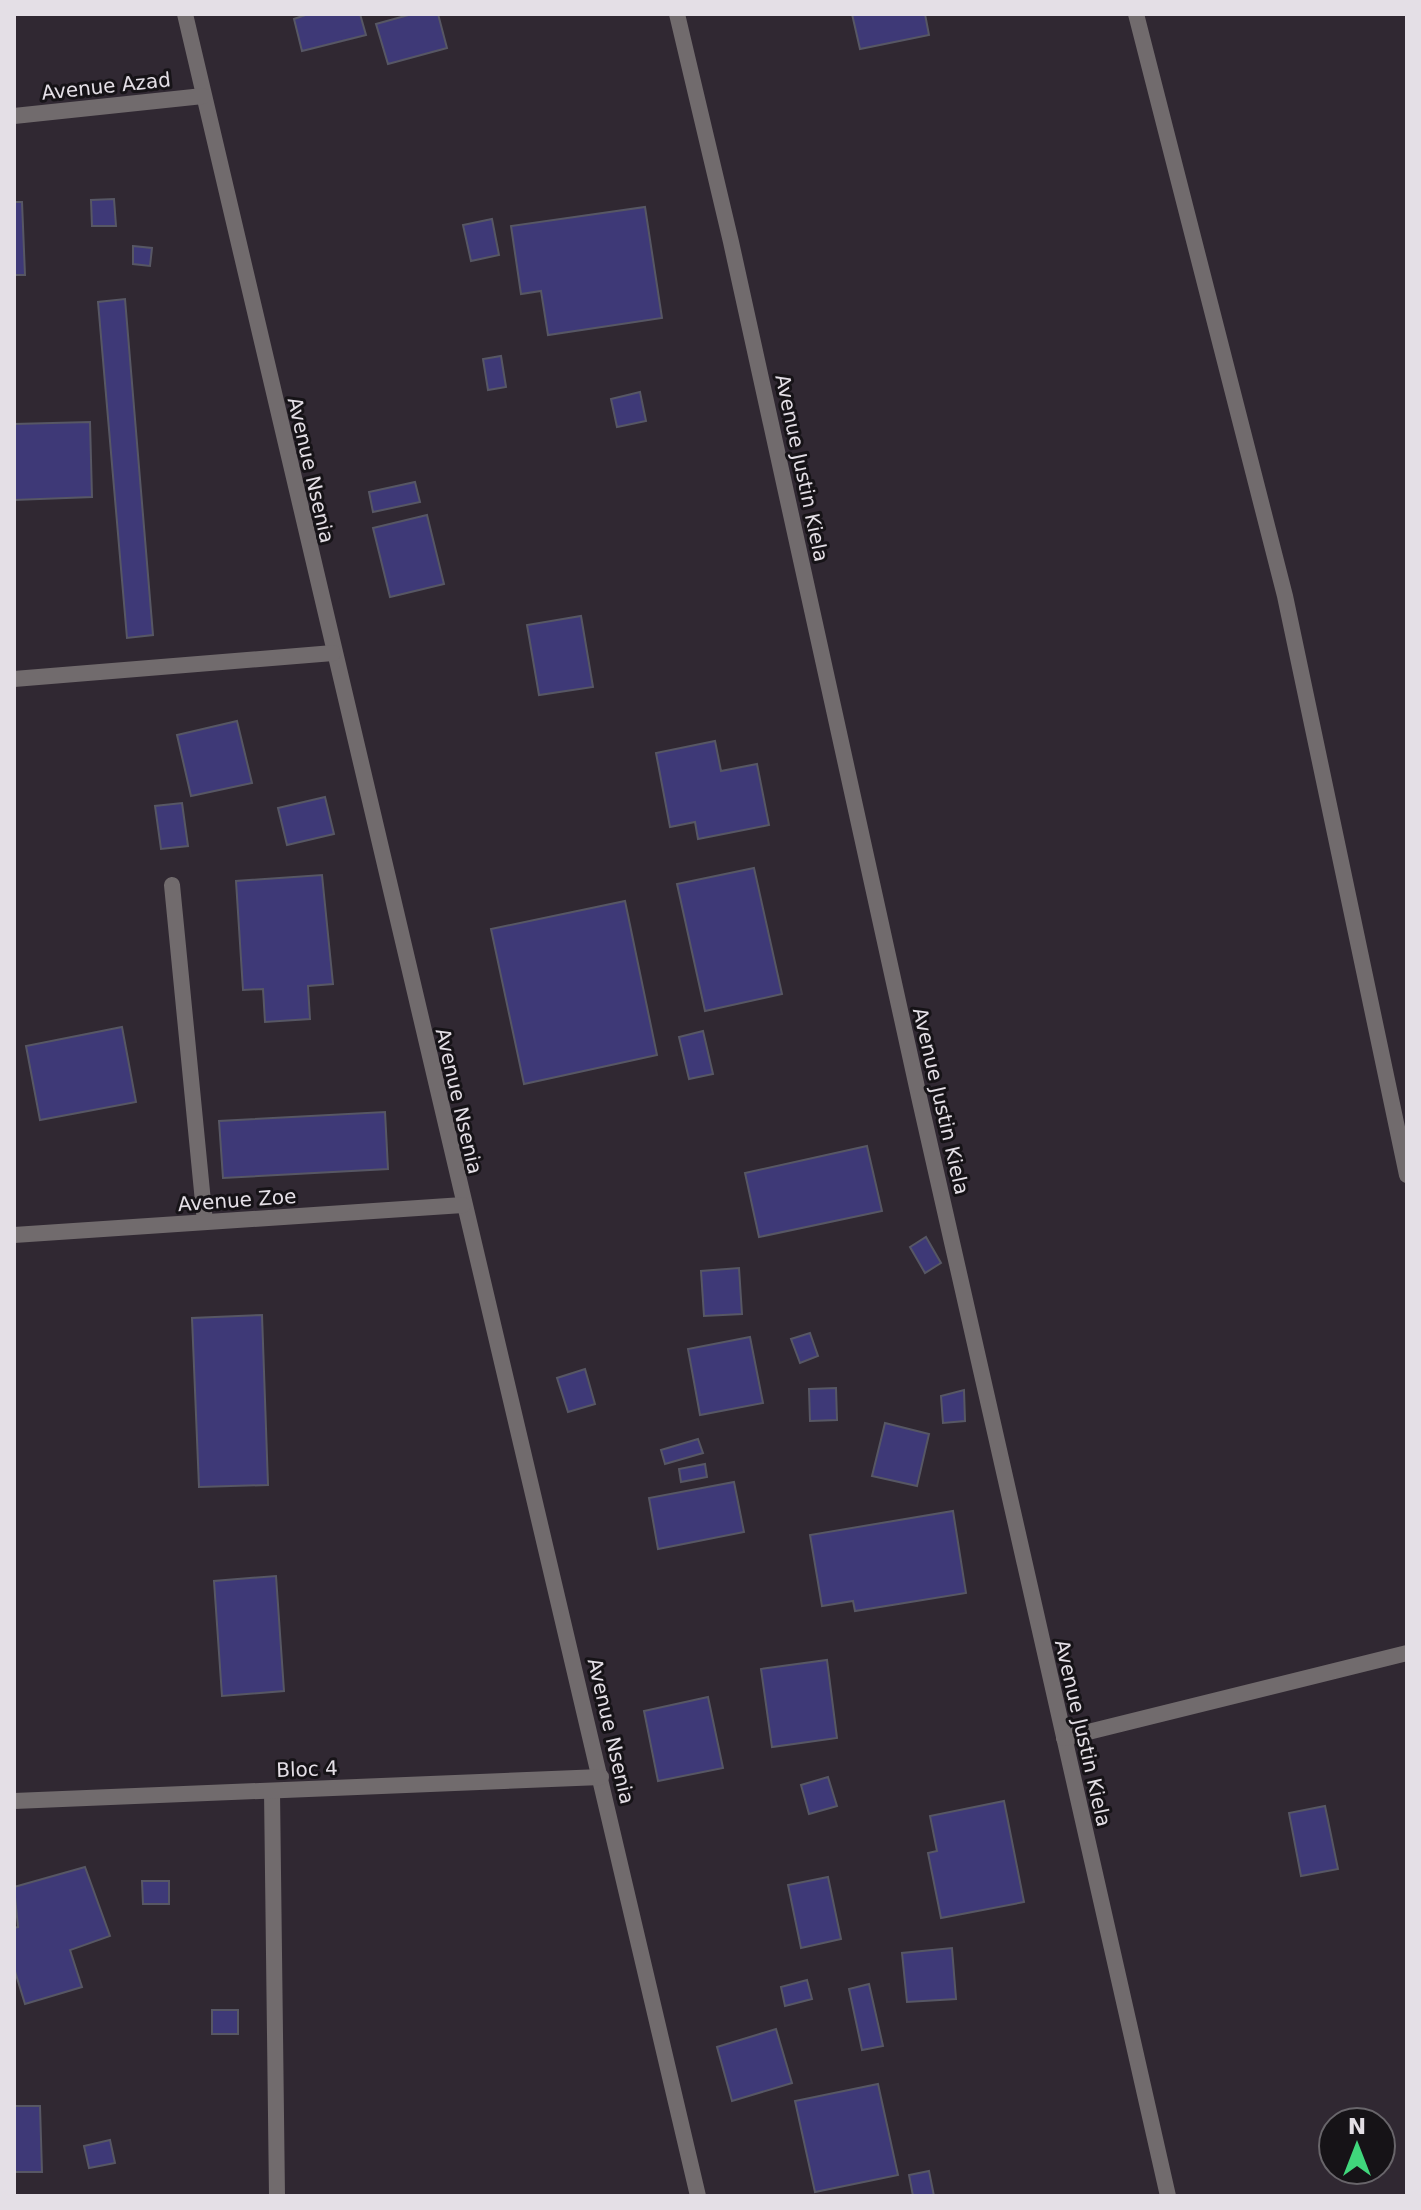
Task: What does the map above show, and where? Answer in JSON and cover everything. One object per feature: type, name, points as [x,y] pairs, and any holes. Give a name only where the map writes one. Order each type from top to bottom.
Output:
[{"type":"street","name":"Avenue Nsenia","points":[[185,14],[698,2196]]},
{"type":"street","name":"Avenue Justin Kiela","points":[[677,14],[731,242],[1168,2196]]},
{"type":"street","points":[[1136,14],[1285,596],[1407,1175]]},
{"type":"street","name":"Avenue Azad","points":[[14,116],[203,96]]},
{"type":"street","points":[[14,679],[333,653]]},
{"type":"street","points":[[172,885],[205,1222]]},
{"type":"street","name":"Avenue Zoe","points":[[14,1235],[463,1205]]},
{"type":"street","points":[[1064,1738],[1407,1653]]},
{"type":"street","name":"Bloc 4","points":[[14,1801],[601,1777]]},
{"type":"street","points":[[272,1791],[277,2196]]},
{"type":"building","points":[[308,14],[360,14],[366,35],[302,51],[294,19]]},
{"type":"building","points":[[412,14],[438,14],[447,48],[388,64],[376,24]]},
{"type":"building","points":[[852,14],[925,14],[929,35],[860,49]]},
{"type":"building","points":[[114,199],[116,226],[92,226],[91,200]]},
{"type":"building","points":[[14,202],[22,202],[25,275],[14,275]]},
{"type":"building","points":[[645,207],[662,318],[548,335],[541,291],[521,294],[511,226]]},
{"type":"building","points":[[492,219],[499,255],[471,261],[463,225]]},
{"type":"building","points":[[133,246],[152,248],[150,266],[133,264]]},
{"type":"building","points":[[125,299],[153,635],[127,638],[98,302]]},
{"type":"building","points":[[501,356],[506,387],[488,390],[483,359]]},
{"type":"building","points":[[640,392],[646,421],[617,427],[611,399]]},
{"type":"building","points":[[90,422],[92,497],[14,500],[14,424]]},
{"type":"building","points":[[415,482],[420,502],[373,512],[369,492]]},
{"type":"building","points":[[427,515],[444,584],[390,597],[373,528]]},
{"type":"building","points":[[581,616],[593,687],[539,695],[527,625]]},
{"type":"building","points":[[237,721],[252,783],[191,796],[177,735]]},
{"type":"building","points":[[715,741],[721,771],[757,764],[769,825],[698,839],[695,822],[670,827],[656,753]]},
{"type":"building","points":[[325,797],[334,834],[287,845],[278,808]]},
{"type":"building","points":[[182,803],[188,846],[161,849],[155,806]]},
{"type":"building","points":[[754,868],[782,994],[705,1011],[677,884]]},
{"type":"building","points":[[322,875],[333,984],[308,986],[310,1019],[265,1022],[263,989],[243,990],[236,881]]},
{"type":"building","points":[[625,901],[657,1055],[524,1084],[491,929]]},
{"type":"building","points":[[122,1027],[136,1102],[40,1120],[26,1046]]},
{"type":"building","points":[[703,1031],[713,1074],[689,1079],[679,1037]]},
{"type":"building","points":[[385,1112],[388,1169],[223,1178],[219,1121]]},
{"type":"building","points":[[867,1146],[882,1211],[759,1237],[745,1173]]},
{"type":"building","points":[[926,1237],[941,1263],[925,1273],[910,1247]]},
{"type":"building","points":[[739,1268],[742,1314],[704,1316],[701,1271]]},
{"type":"building","points":[[262,1315],[268,1485],[199,1487],[192,1318]]},
{"type":"building","points":[[810,1333],[818,1356],[800,1363],[791,1339]]},
{"type":"building","points":[[750,1337],[763,1403],[700,1415],[688,1349]]},
{"type":"building","points":[[585,1369],[595,1404],[568,1412],[557,1378]]},
{"type":"building","points":[[836,1388],[837,1420],[810,1421],[809,1389]]},
{"type":"building","points":[[964,1390],[965,1421],[943,1423],[941,1396]]},
{"type":"building","points":[[885,1423],[929,1434],[917,1486],[872,1476]]},
{"type":"building","points":[[698,1439],[703,1453],[665,1464],[661,1450]]},
{"type":"building","points":[[705,1464],[707,1477],[681,1482],[679,1469]]},
{"type":"building","points":[[734,1482],[744,1532],[658,1549],[649,1498]]},
{"type":"building","points":[[953,1511],[966,1593],[855,1611],[853,1601],[822,1606],[810,1535]]},
{"type":"building","points":[[276,1576],[284,1691],[222,1696],[214,1581]]},
{"type":"building","points":[[827,1660],[837,1738],[772,1747],[761,1669]]},
{"type":"building","points":[[708,1697],[723,1768],[658,1781],[644,1711]]},
{"type":"building","points":[[828,1777],[837,1806],[809,1814],[801,1785]]},
{"type":"building","points":[[1004,1801],[1024,1902],[941,1918],[928,1853],[937,1851],[930,1816]]},
{"type":"building","points":[[1325,1806],[1338,1869],[1301,1876],[1289,1813]]},
{"type":"building","points":[[85,1867],[110,1936],[70,1950],[82,1987],[25,2004],[14,1968],[14,1928],[18,1927],[14,1887]]},
{"type":"building","points":[[828,1877],[841,1939],[801,1948],[788,1885]]},
{"type":"building","points":[[142,1881],[169,1881],[169,1904],[143,1904]]},
{"type":"building","points":[[952,1948],[956,1999],[907,2002],[902,1953]]},
{"type":"building","points":[[807,1980],[812,1999],[785,2006],[781,1987]]},
{"type":"building","points":[[869,1984],[883,2046],[862,2050],[849,1989]]},
{"type":"building","points":[[212,2010],[238,2010],[238,2034],[212,2034]]},
{"type":"building","points":[[776,2029],[792,2083],[732,2101],[717,2047]]},
{"type":"building","points":[[878,2084],[898,2175],[815,2192],[795,2101]]},
{"type":"building","points":[[14,2106],[40,2106],[42,2172],[14,2172]]},
{"type":"building","points":[[110,2140],[115,2163],[89,2168],[84,2146]]},
{"type":"building","points":[[929,2171],[934,2196],[913,2196],[909,2175]]}]
